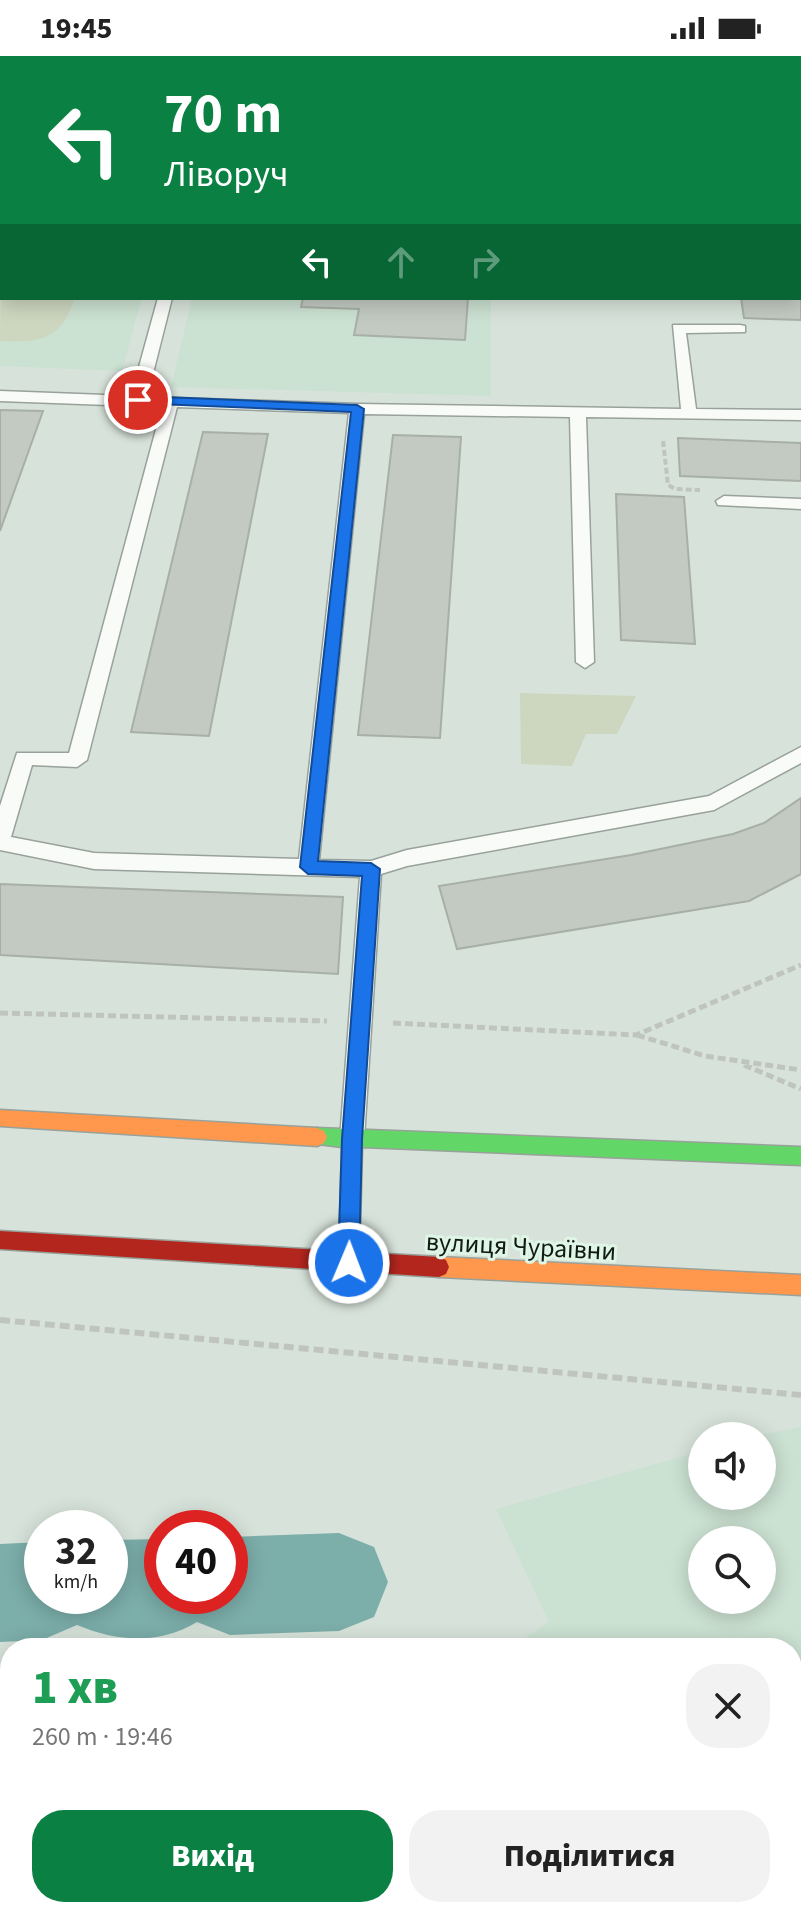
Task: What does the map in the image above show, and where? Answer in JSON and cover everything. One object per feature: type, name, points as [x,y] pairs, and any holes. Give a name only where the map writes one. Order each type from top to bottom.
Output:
[{"type":"street","points":[[0,1118],[352,1139],[801,1156]]},
{"type":"street","points":[[349,1263],[352,1139]]},
{"type":"street","name":"вулиця Чураївни","points":[[0,1240],[349,1263],[801,1285]]},
{"type":"lane","points":[[138,400],[164,300]]},
{"type":"lane","points":[[689,413],[678,328],[740,329]]},
{"type":"lane","points":[[0,396],[357,409],[801,415]]},
{"type":"lane","points":[[171,401],[77,760],[24,758],[0,842],[94,861],[371,869],[407,858],[714,803],[801,754]]},
{"type":"lane","points":[[308,867],[357,409]]},
{"type":"lane","points":[[578,411],[585,662]]},
{"type":"lane","points":[[724,501],[801,504]]},
{"type":"lane","points":[[352,1139],[371,869]]},
{"type":"path","points":[[656,437],[663,441],[670,487],[723,491],[724,501]]},
{"type":"path","points":[[636,1035],[801,965]]},
{"type":"path","points":[[0,1013],[361,1021],[636,1035],[705,1056],[801,1070]]},
{"type":"path","points":[[736,1061],[801,1089]]},
{"type":"path","points":[[0,1320],[801,1395]]},
{"type":"shaded area","points":[[0,300],[141,300],[122,371],[0,366]]},
{"type":"shaded area","points":[[1,300],[74,300],[63,322],[48,336],[27,341],[0,341]]},
{"type":"shaded area","points":[[192,300],[491,300],[491,396],[171,387]]},
{"type":"shaded area","points":[[520,693],[636,696],[617,734],[586,734],[572,766],[521,764]]},
{"type":"shaded area","points":[[801,1427],[801,1638],[525,1638],[549,1622],[496,1509],[688,1455],[688,1510],[776,1510],[776,1432]]},
{"type":"building","points":[[303,300],[468,300],[465,340],[354,335],[359,309],[301,307]]},
{"type":"building","points":[[741,300],[801,300],[801,320],[744,318]]},
{"type":"building","points":[[0,410],[43,411],[0,531]]},
{"type":"building","points":[[203,432],[268,434],[209,736],[131,732]]},
{"type":"building","points":[[393,435],[461,437],[440,738],[358,735]]},
{"type":"building","points":[[678,438],[801,443],[801,481],[680,476]]},
{"type":"building","points":[[616,494],[684,497],[695,644],[621,640]]},
{"type":"building","points":[[801,798],[801,874],[749,901],[457,949],[439,886],[631,855],[733,834],[764,823]]},
{"type":"building","points":[[0,884],[343,897],[338,974],[0,955]]},
{"type":"waterway","points":[[248,1585],[339,1582]]},
{"type":"waterway","points":[[128,1589],[144,1588]]},
{"type":"waterway","points":[[0,1593],[24,1592]]},
{"type":"traffic: fast","points":[[317,1137],[801,1156]]},
{"type":"traffic: fast","points":[[349,1263],[352,1139]]},
{"type":"traffic: slow","points":[[0,1118],[317,1137]]},
{"type":"traffic: slow","points":[[439,1267],[801,1285]]},
{"type":"traffic: jam","points":[[0,1240],[439,1267]]},
{"type":"route","points":[[138,400],[357,409],[308,867],[371,869],[352,1139],[349,1263]]}]
